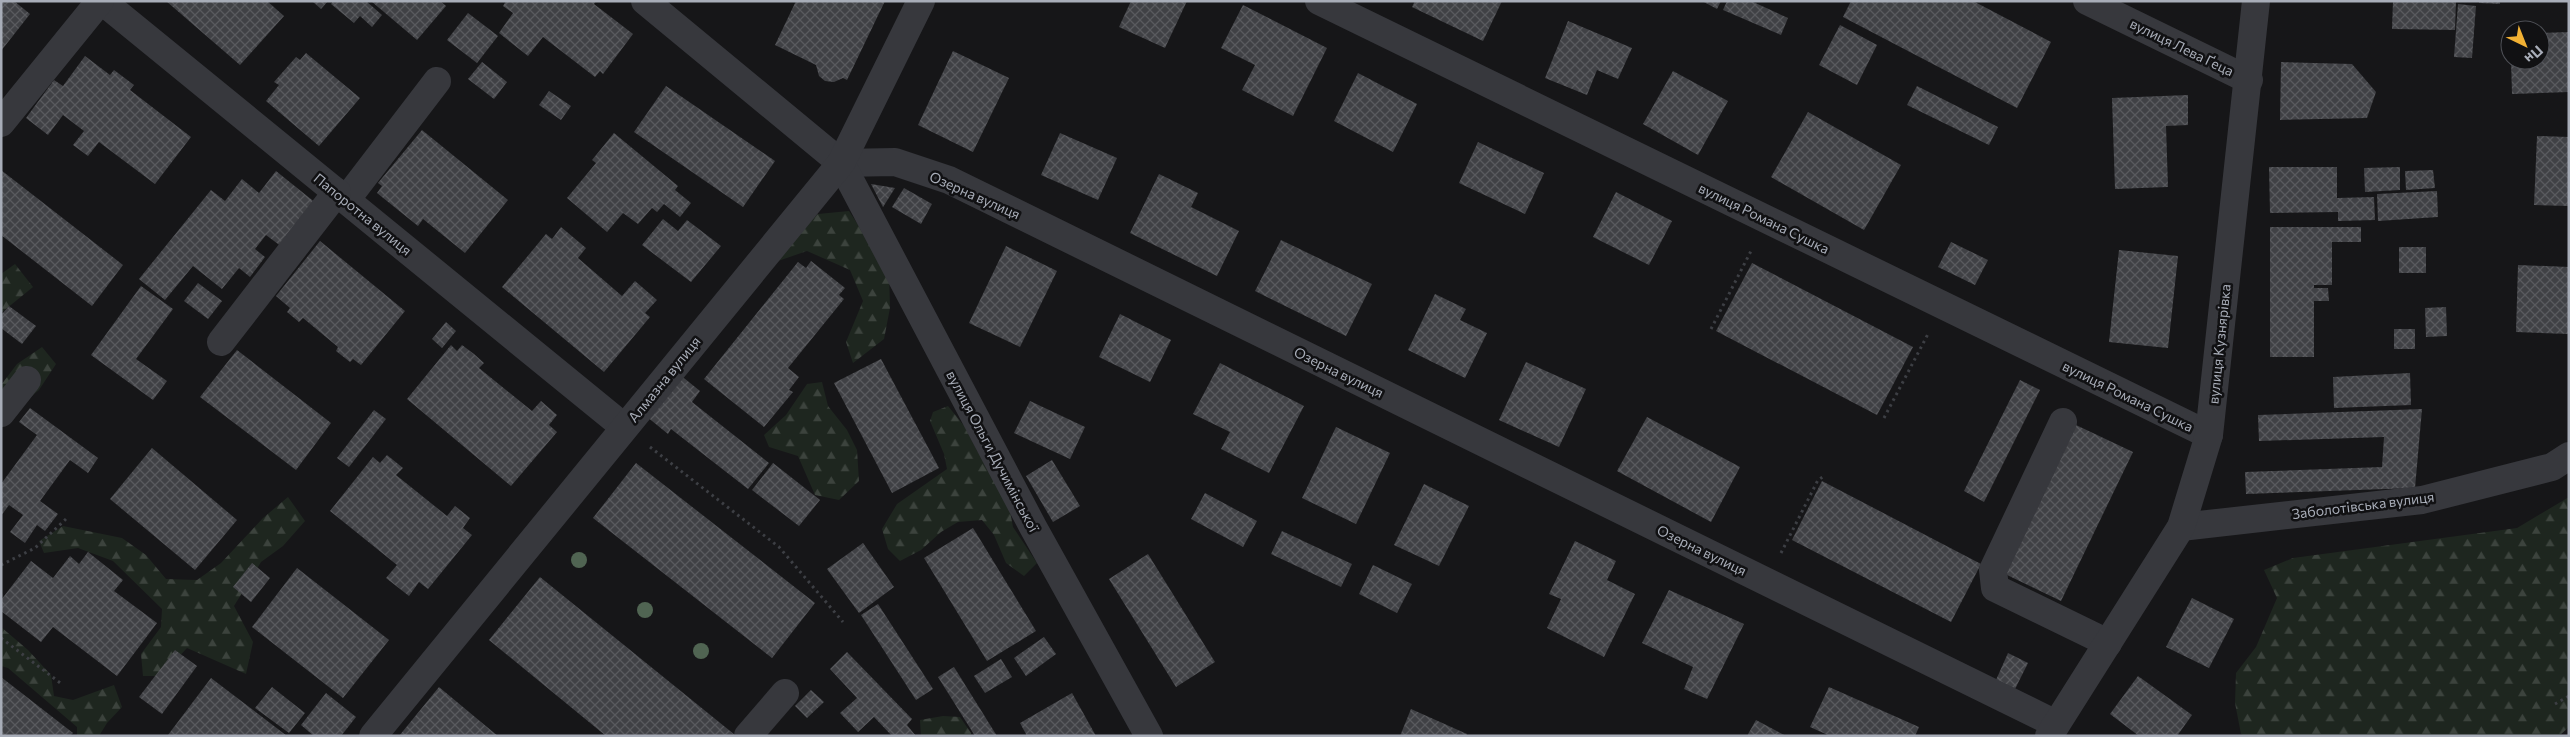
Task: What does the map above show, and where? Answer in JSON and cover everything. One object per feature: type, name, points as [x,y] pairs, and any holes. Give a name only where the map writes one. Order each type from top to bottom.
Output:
[{"type":"street","name":"Папоротна вулиця","points":[[1,124],[101,1],[624,427]]},
{"type":"street","points":[[645,1],[841,163]]},
{"type":"street","name":"Алмазна вулиця","points":[[373,736],[841,163],[920,1]]},
{"type":"street","name":"вулиця Романа Сушка","points":[[1319,1],[2209,435]]},
{"type":"street","name":"вулиця Лева Ґеца","points":[[2087,1],[2249,80]]},
{"type":"street","name":"вулиця Кузнярівка","points":[[2052,730],[2181,526],[2209,435],[2249,80],[2256,1]]},
{"type":"street","points":[[220,342],[437,81]]},
{"type":"street","name":"Озерна вулиця","points":[[841,163],[895,162],[948,180],[1766,582],[2052,730]]},
{"type":"street","name":"вулиця Ольги Дучимінської","points":[[841,163],[1033,527],[1149,736]]},
{"type":"street","points":[[1,413],[28,380]]},
{"type":"street","points":[[2063,422],[1993,570],[1996,588],[2108,643]]},
{"type":"street","name":"Заболотівська вулиця","points":[[2181,526],[2422,500],[2552,467],[2569,456]]},
{"type":"street","points":[[748,736],[785,693]]},
{"type":"path","points":[[1711,329],[1767,219]]},
{"type":"path","points":[[1884,418],[1943,305]]},
{"type":"path","points":[[624,427],[780,547],[843,622]]},
{"type":"path","points":[[1766,582],[1818,480],[1824,476]]},
{"type":"path","points":[[1,564],[35,548],[66,519]]},
{"type":"path","points":[[1,638],[63,685]]},
{"type":"path","points":[[2555,704],[2569,696]]},
{"type":"green space","points":[[849,211],[889,272],[890,308],[884,339],[853,363],[846,342],[863,301],[850,270],[807,251],[778,261],[795,233],[818,214]]},
{"type":"green space","points":[[15,264],[33,287],[1,313],[1,274]]},
{"type":"green space","points":[[42,347],[56,364],[39,390],[15,410],[1,425],[1,385],[17,364]]},
{"type":"green space","points":[[822,382],[828,406],[847,430],[857,450],[859,481],[839,500],[815,495],[798,456],[769,447],[764,435],[786,415],[807,384]]},
{"type":"green space","points":[[948,406],[965,427],[977,451],[997,476],[1008,500],[1013,527],[1037,563],[1024,576],[1006,563],[994,535],[982,520],[958,522],[941,532],[921,550],[900,561],[888,549],[882,529],[897,504],[947,469],[944,454],[930,421],[933,412]]},
{"type":"green space","points":[[288,497],[305,521],[283,546],[261,562],[234,606],[253,642],[246,674],[187,648],[161,676],[143,676],[141,654],[161,627],[162,609],[113,561],[78,548],[44,553],[39,541],[63,526],[122,538],[146,555],[166,579],[197,580],[221,563],[263,518]]},
{"type":"green space","points":[[2569,497],[2569,727],[2559,736],[2244,736],[2241,734],[2235,703],[2236,673],[2256,647],[2277,598],[2264,570],[2293,558],[2517,528]]},
{"type":"green space","points":[[1,627],[28,650],[51,675],[54,696],[73,700],[114,685],[122,707],[107,723],[99,736],[77,736],[77,727],[8,668],[1,666]]},
{"type":"green space","points":[[943,716],[960,717],[971,733],[971,736],[921,736],[920,720]]},
{"type":"building","points":[[1,1],[14,1],[30,14],[1,51]]},
{"type":"building","points":[[166,1],[267,1],[284,16],[240,65]]},
{"type":"building","points":[[312,1],[328,1],[321,9]]},
{"type":"building","points":[[333,1],[366,1],[382,15],[372,27],[360,16],[354,23],[331,4]]},
{"type":"building","points":[[371,1],[440,1],[446,6],[417,40]]},
{"type":"building","points":[[506,1],[596,1],[594,4],[633,34],[603,74],[600,71],[595,77],[543,37],[528,56],[499,33],[513,13],[503,6]]},
{"type":"building","points":[[796,1],[885,1],[847,80],[843,78],[834,82],[825,81],[819,76],[816,65],[775,45]]},
{"type":"building","points":[[1131,1],[1187,1],[1165,48],[1119,27]]},
{"type":"building","points":[[1415,1],[1502,1],[1483,41],[1412,7]]},
{"type":"building","points":[[1702,1],[1721,1],[1717,9]]},
{"type":"building","points":[[1727,1],[1751,1],[1788,18],[1781,35],[1723,10]]},
{"type":"building","points":[[1851,1],[1973,1],[2051,42],[2017,108],[1843,17]]},
{"type":"building","points":[[2393,1],[2456,1],[2455,30],[2392,29]]},
{"type":"building","points":[[2479,1],[2500,1],[2500,4],[2479,3]]},
{"type":"building","points":[[2458,4],[2476,6],[2472,58],[2454,57]]},
{"type":"building","points":[[1243,5],[1327,48],[1293,116],[1242,90],[1255,65],[1221,48]]},
{"type":"building","points":[[468,13],[498,36],[477,63],[447,40]]},
{"type":"building","points":[[1568,21],[1632,48],[1618,79],[1597,70],[1587,95],[1545,78]]},
{"type":"building","points":[[1840,25],[1877,45],[1857,85],[1819,65]]},
{"type":"building","points":[[2569,32],[2569,92],[2512,94],[2511,70],[2550,70],[2550,33]]},
{"type":"building","points":[[953,51],[1009,78],[973,152],[918,125]]},
{"type":"building","points":[[306,53],[360,98],[319,146],[266,101],[279,85],[274,82],[296,57],[300,60]]},
{"type":"building","points":[[85,56],[110,75],[114,70],[134,85],[130,90],[191,137],[155,184],[99,142],[88,156],[73,145],[84,131],[63,115],[48,135],[26,118],[54,80],[63,86]]},
{"type":"building","points":[[482,62],[507,82],[494,99],[468,79]]},
{"type":"building","points":[[2281,62],[2352,64],[2376,92],[2367,118],[2280,120]]},
{"type":"building","points":[[1673,71],[1728,101],[1698,155],[1643,124]]},
{"type":"building","points":[[1358,73],[1417,104],[1393,152],[1334,121]]},
{"type":"building","points":[[666,86],[775,161],[743,207],[634,132]]},
{"type":"building","points":[[1917,86],[1998,127],[1989,145],[1907,105]]},
{"type":"building","points":[[549,91],[571,106],[561,120],[539,105]]},
{"type":"building","points":[[2188,95],[2188,125],[2166,126],[2168,187],[2115,189],[2112,98]]},
{"type":"building","points":[[1808,112],[1901,165],[1864,230],[1771,177]]},
{"type":"building","points":[[422,130],[508,200],[465,253],[423,219],[418,226],[377,193],[382,186],[378,183]]},
{"type":"building","points":[[614,133],[678,186],[675,190],[691,203],[680,217],[664,204],[657,212],[652,208],[638,224],[623,213],[607,232],[567,198],[596,163],[592,160]]},
{"type":"building","points":[[1060,133],[1117,158],[1098,200],[1041,175]]},
{"type":"building","points":[[2537,136],[2569,137],[2569,206],[2534,205]]},
{"type":"building","points":[[1478,142],[1544,173],[1525,214],[1459,183]]},
{"type":"building","points":[[2269,167],[2337,167],[2337,198],[2374,197],[2375,220],[2338,221],[2338,212],[2270,213]]},
{"type":"building","points":[[2400,167],[2400,190],[2365,192],[2364,168]]},
{"type":"building","points":[[1,170],[123,265],[92,306],[1,235]]},
{"type":"building","points":[[2433,170],[2435,188],[2406,190],[2405,171]]},
{"type":"building","points":[[276,171],[317,204],[282,247],[266,235],[255,249],[265,257],[250,277],[239,268],[222,289],[193,266],[165,300],[139,279],[211,190],[225,201],[242,179],[259,193]]},
{"type":"building","points":[[1159,174],[1198,193],[1191,207],[1239,231],[1217,276],[1130,233]]},
{"type":"building","points":[[871,184],[895,188],[883,207]]},
{"type":"building","points":[[904,188],[932,204],[921,224],[892,207]]},
{"type":"building","points":[[2437,191],[2438,217],[2378,221],[2377,194]]},
{"type":"building","points":[[1616,192],[1672,221],[1649,265],[1593,237]]},
{"type":"building","points":[[663,219],[678,231],[687,220],[721,246],[691,282],[642,245]]},
{"type":"building","points":[[561,227],[586,248],[578,258],[622,296],[635,281],[657,300],[645,313],[650,317],[604,372],[502,287],[546,234],[552,239]]},
{"type":"building","points":[[2270,227],[2361,227],[2361,242],[2332,242],[2332,285],[2314,285],[2314,288],[2328,288],[2329,301],[2314,301],[2314,357],[2270,357]]},
{"type":"building","points":[[1281,240],[1372,284],[1346,336],[1255,291]]},
{"type":"building","points":[[320,241],[405,311],[361,365],[353,359],[350,362],[336,351],[338,347],[303,318],[299,322],[287,312],[290,308],[276,296]]},
{"type":"building","points":[[1951,242],[1988,260],[1975,285],[1938,267]]},
{"type":"building","points":[[1006,246],[1057,271],[1020,347],[969,323]]},
{"type":"building","points":[[2399,247],[2426,247],[2426,273],[2399,273]]},
{"type":"building","points":[[2119,250],[2178,256],[2168,348],[2109,342]]},
{"type":"building","points":[[811,261],[845,288],[839,295],[844,299],[788,368],[799,377],[789,390],[793,392],[764,427],[704,379],[798,262],[806,268]]},
{"type":"building","points":[[1752,263],[1913,347],[1877,415],[1716,331]]},
{"type":"building","points":[[2518,265],[2569,267],[2569,334],[2516,332]]},
{"type":"building","points":[[198,283],[222,301],[208,319],[184,301]]},
{"type":"building","points":[[141,286],[173,309],[136,359],[167,381],[153,400],[91,355]]},
{"type":"building","points":[[1435,294],[1466,309],[1460,320],[1487,333],[1465,378],[1408,350]]},
{"type":"building","points":[[9,306],[36,326],[22,344],[1,328],[1,315]]},
{"type":"building","points":[[2446,307],[2447,336],[2426,337],[2425,308]]},
{"type":"building","points":[[1120,314],[1171,340],[1150,382],[1099,357]]},
{"type":"building","points":[[446,322],[456,331],[442,348],[432,339]]},
{"type":"building","points":[[2394,329],[2415,329],[2415,349],[2394,349]]},
{"type":"building","points":[[451,345],[457,351],[462,345],[474,354],[484,363],[479,368],[532,411],[541,401],[557,415],[549,425],[557,432],[511,486],[407,399]]},
{"type":"building","points":[[237,350],[331,423],[296,470],[200,397]]},
{"type":"building","points":[[881,359],[939,468],[892,493],[834,383]]},
{"type":"building","points":[[1526,362],[1586,389],[1559,447],[1499,420]]},
{"type":"building","points":[[1220,363],[1304,406],[1269,473],[1221,449],[1230,432],[1193,414]]},
{"type":"building","points":[[2410,373],[2411,405],[2334,408],[2333,377]]},
{"type":"building","points":[[679,374],[700,391],[692,402],[769,463],[748,489],[671,429],[668,434],[646,416]]},
{"type":"building","points":[[2020,380],[2040,390],[1984,502],[1964,491]]},
{"type":"building","points":[[1030,401],[1085,427],[1070,459],[1014,433]]},
{"type":"building","points":[[30,408],[98,458],[88,473],[70,460],[40,501],[58,514],[45,531],[37,525],[25,543],[10,532],[23,515],[9,505],[1,516],[1,484],[37,435],[19,422]]},
{"type":"building","points":[[2422,409],[2415,488],[2246,494],[2245,472],[2382,467],[2384,437],[2259,441],[2258,415]]},
{"type":"building","points":[[374,410],[386,419],[349,467],[337,458]]},
{"type":"building","points":[[1647,417],[1740,467],[1711,522],[1617,471]]},
{"type":"building","points":[[2076,425],[2133,452],[2061,601],[2003,573]]},
{"type":"building","points":[[1336,427],[1390,453],[1356,524],[1302,498]]},
{"type":"building","points":[[152,448],[237,520],[195,570],[110,499]]},
{"type":"building","points":[[387,455],[403,468],[396,475],[447,516],[455,506],[470,518],[463,528],[472,535],[428,589],[419,582],[409,596],[386,578],[397,565],[330,511],[373,457],[380,463]]},
{"type":"building","points":[[1052,460],[1080,506],[1053,522],[1026,476]]},
{"type":"building","points":[[636,463],[815,603],[772,658],[593,518]]},
{"type":"building","points":[[773,463],[820,500],[799,526],[752,490]]},
{"type":"building","points":[[1822,481],[1981,564],[1951,622],[1792,540]]},
{"type":"building","points":[[1424,484],[1469,506],[1439,566],[1394,545]]},
{"type":"building","points":[[1205,493],[1257,521],[1243,547],[1191,519]]},
{"type":"building","points":[[973,528],[1036,631],[987,661],[924,558]]},
{"type":"building","points":[[1282,531],[1352,564],[1341,587],[1271,554]]},
{"type":"building","points":[[1575,541],[1616,561],[1607,580],[1635,594],[1604,657],[1547,628],[1561,599],[1549,594]]},
{"type":"building","points":[[863,543],[894,587],[859,613],[827,569]]},
{"type":"building","points":[[88,552],[123,580],[114,591],[157,623],[117,676],[53,627],[41,642],[1,611],[1,600],[31,561],[53,578],[70,556],[79,564]]},
{"type":"building","points":[[1148,554],[1215,662],[1176,687],[1109,579]]},
{"type":"building","points":[[252,563],[270,578],[251,602],[233,587]]},
{"type":"building","points":[[1373,565],[1412,584],[1397,613],[1359,594]]},
{"type":"building","points":[[297,568],[389,640],[343,698],[252,627]]},
{"type":"building","points":[[540,577],[735,735],[606,736],[489,640]]},
{"type":"building","points":[[1669,590],[1744,624],[1707,699],[1684,689],[1693,667],[1642,643]]},
{"type":"building","points":[[2192,598],[2234,619],[2209,668],[2166,647]]},
{"type":"building","points":[[878,604],[933,689],[916,700],[861,615]]},
{"type":"building","points":[[1044,637],[1056,654],[1026,676],[1014,658]]},
{"type":"building","points":[[175,650],[197,666],[162,714],[139,697]]},
{"type":"building","points":[[847,652],[912,719],[907,725],[916,736],[892,736],[874,717],[858,732],[840,713],[857,698],[830,669]]},
{"type":"building","points":[[2008,653],[2028,663],[2015,689],[1996,680]]},
{"type":"building","points":[[1001,659],[1012,677],[985,693],[974,676]]},
{"type":"building","points":[[954,667],[997,736],[975,736],[938,677]]},
{"type":"building","points":[[2138,676],[2192,715],[2177,736],[2139,736],[2110,714]]},
{"type":"building","points":[[1,677],[73,733],[70,736],[1,736]]},
{"type":"building","points":[[211,678],[287,736],[168,735]]},
{"type":"building","points":[[272,687],[305,713],[289,733],[255,708]]},
{"type":"building","points":[[439,687],[487,727],[498,736],[399,736]]},
{"type":"building","points":[[1829,687],[1919,727],[1915,736],[1830,736],[1810,727]]},
{"type":"building","points":[[811,690],[824,702],[807,718],[795,706]]},
{"type":"building","points":[[326,693],[356,717],[341,736],[314,736],[301,725]]},
{"type":"building","points":[[1072,693],[1096,736],[1027,736],[1020,723]]},
{"type":"building","points":[[1411,709],[1467,734],[1466,736],[1400,736]]},
{"type":"building","points":[[1756,720],[1786,736],[1747,736]]}]
